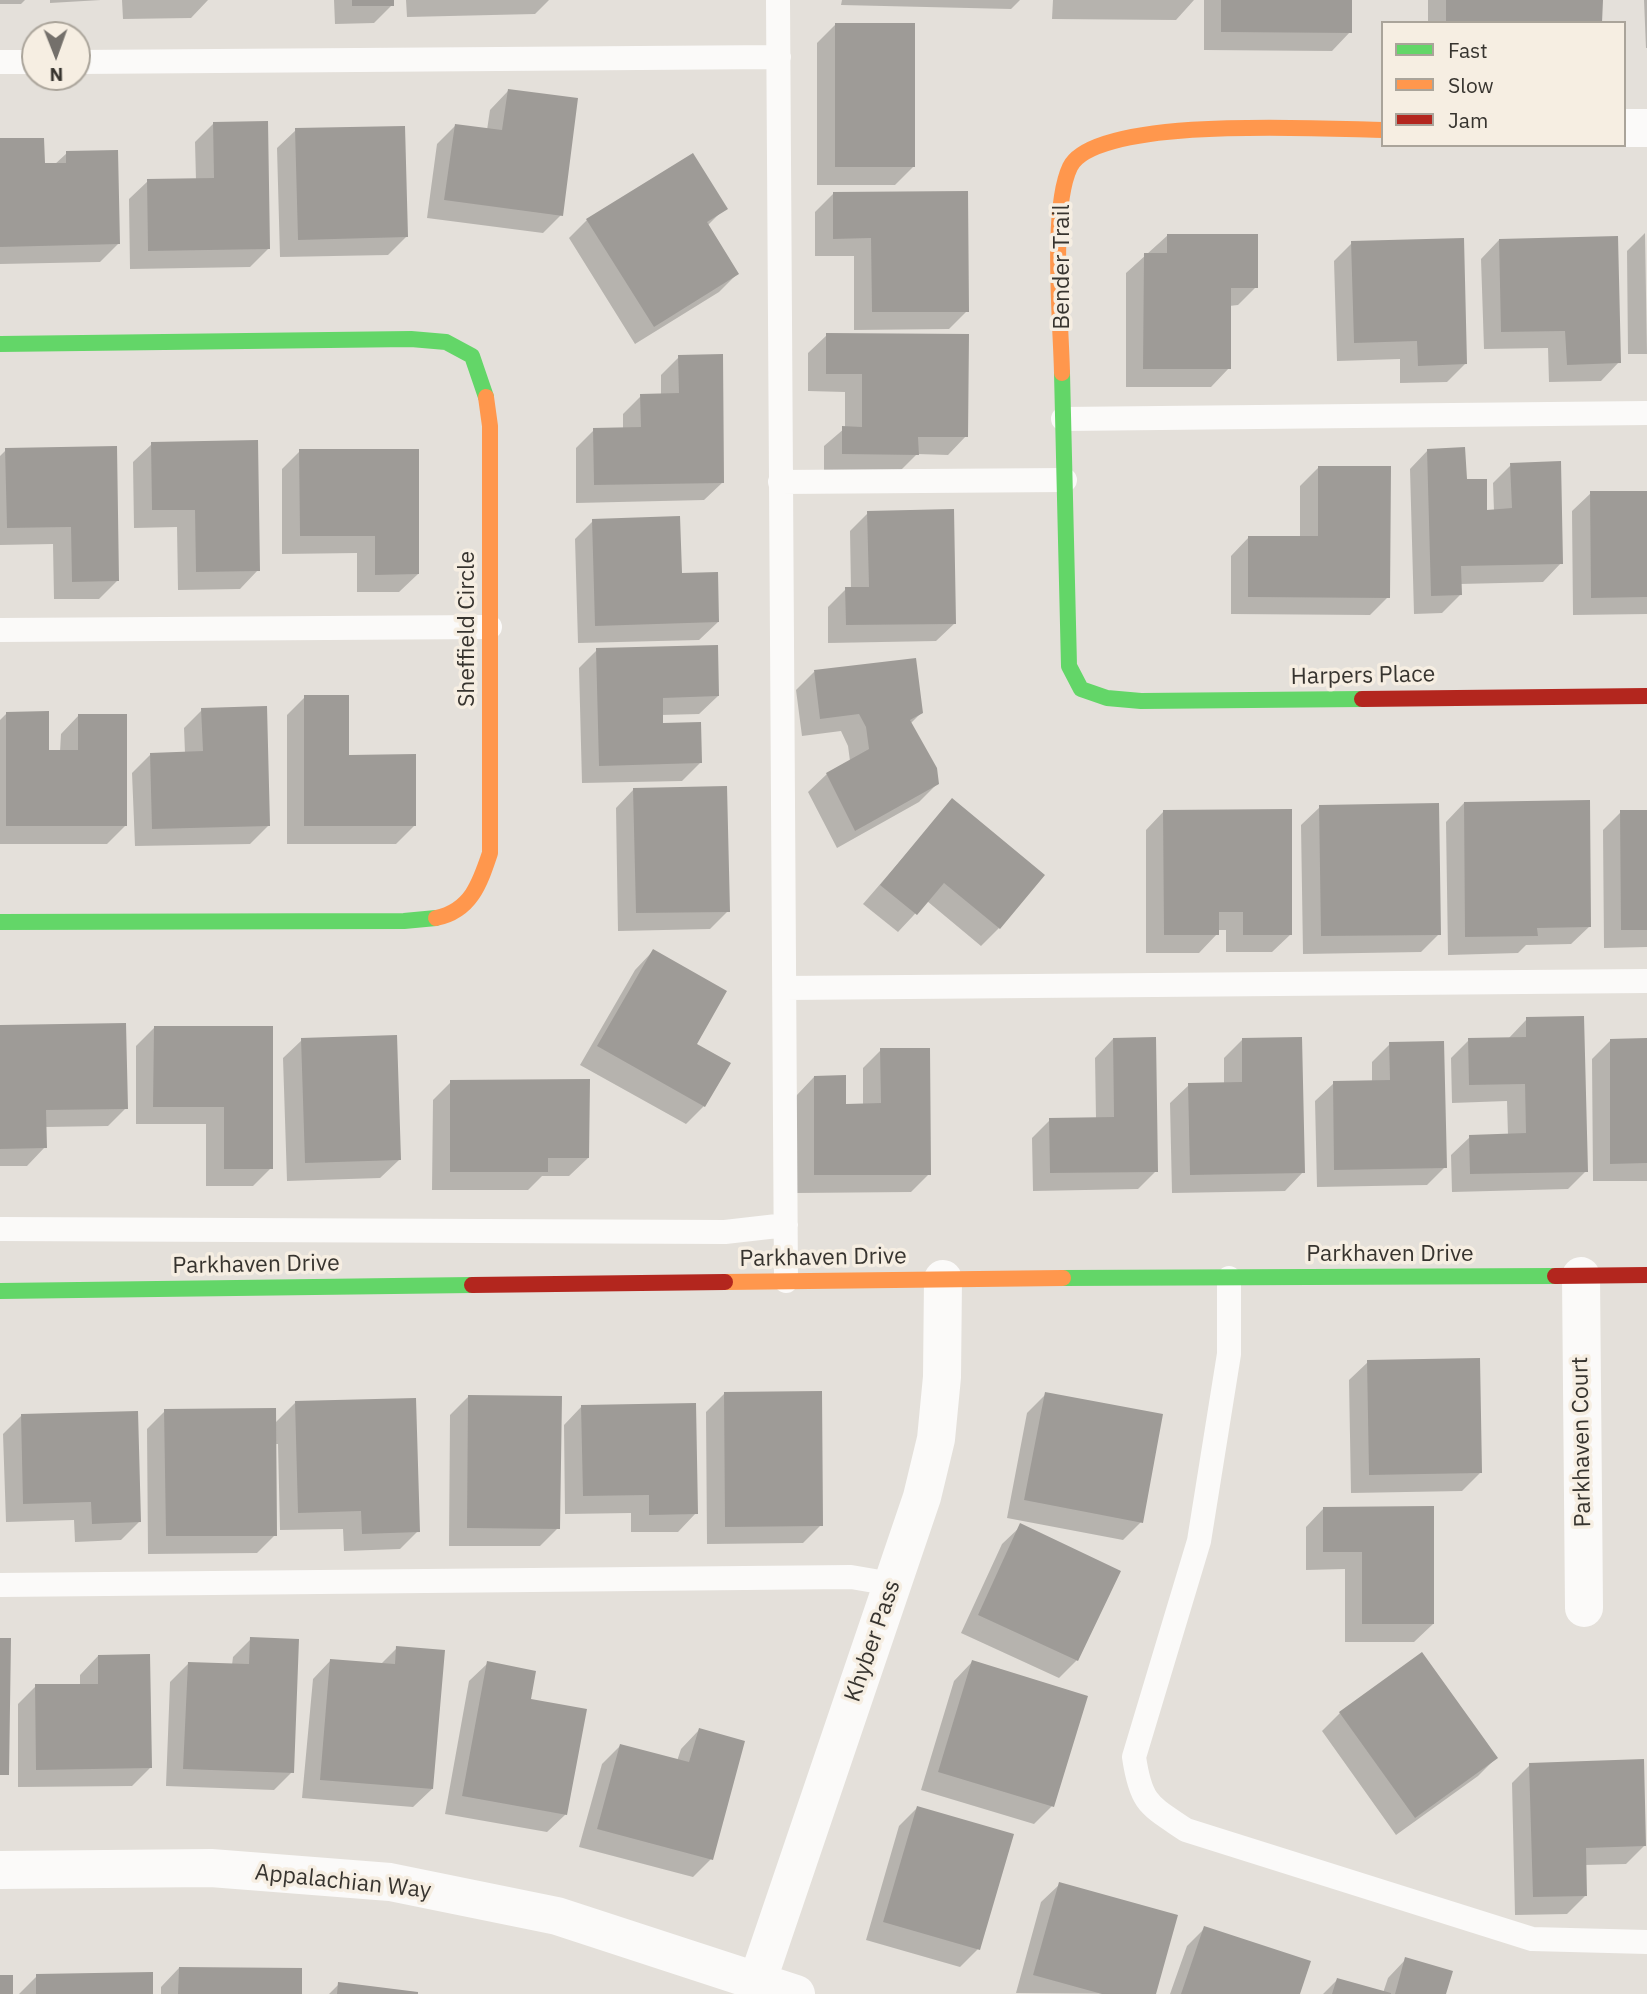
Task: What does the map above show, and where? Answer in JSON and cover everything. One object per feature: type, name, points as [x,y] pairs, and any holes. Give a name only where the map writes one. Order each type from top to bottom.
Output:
[{"type":"street","points":[[1626,128],[1647,128]]},
{"type":"street","name":"Bender Trail","points":[[1081,689],[1069,666],[1059,219],[1063,182],[1079,153],[1109,138],[1152,132],[1381,130]]},
{"type":"street","name":"Sheffield Circle","points":[[0,345],[411,339],[446,342],[472,356],[485,386],[490,426],[490,853],[480,883],[465,908],[436,920],[404,921],[0,922]]},
{"type":"street","name":"Harpers Place","points":[[1081,689],[1107,698],[1141,701],[1647,696]]},
{"type":"street","name":"Parkhaven Drive","points":[[0,1291],[943,1279],[1647,1275]]},
{"type":"street","name":"Parkhaven Court","points":[[1581,1276],[1584,1608]]},
{"type":"street","name":"Khyber Pass","points":[[755,1987],[922,1497],[936,1439],[942,1377],[943,1279]]},
{"type":"street","name":"Appalachian Way","points":[[0,1870],[211,1868],[390,1882],[557,1916],[755,1987],[796,1994]]},
{"type":"lane","points":[[778,0],[786,1281]]},
{"type":"lane","points":[[91,62],[779,57]]},
{"type":"lane","points":[[0,62],[21,62]]},
{"type":"lane","points":[[1063,419],[1647,413]]},
{"type":"lane","points":[[780,482],[1065,480]]},
{"type":"lane","points":[[0,630],[490,627]]},
{"type":"lane","points":[[785,988],[1647,981]]},
{"type":"lane","points":[[0,1228],[725,1232],[786,1225]]},
{"type":"lane","points":[[1228,1278],[1229,1354],[1199,1541],[1134,1758],[1138,1783],[1147,1804],[1186,1830],[1532,1939],[1647,1942]]},
{"type":"lane","points":[[0,1585],[850,1577],[892,1584]]},
{"type":"building","points":[[352,0],[394,0],[394,6],[352,6]]},
{"type":"building","points":[[1221,0],[1352,0],[1352,33],[1221,32]]},
{"type":"building","points":[[1446,0],[1603,0],[1602,21],[1446,21]]},
{"type":"building","points":[[835,23],[915,23],[915,167],[835,167]]},
{"type":"building","points":[[508,89],[578,98],[563,216],[444,200],[455,124],[502,130]]},
{"type":"building","points":[[268,121],[270,249],[148,251],[147,179],[214,178],[213,122]]},
{"type":"building","points":[[405,126],[408,237],[298,240],[295,128]]},
{"type":"building","points":[[0,138],[44,138],[45,163],[66,163],[66,151],[118,150],[120,244],[0,247]]},
{"type":"building","points":[[693,153],[728,209],[707,222],[739,274],[654,327],[586,219]]},
{"type":"building","points":[[968,191],[969,312],[872,312],[871,238],[833,239],[833,192]]},
{"type":"building","points":[[1167,234],[1258,234],[1258,288],[1231,288],[1231,369],[1143,369],[1144,253],[1167,253]]},
{"type":"building","points":[[1618,236],[1621,363],[1567,365],[1565,331],[1501,332],[1499,239]]},
{"type":"building","points":[[1464,238],[1467,364],[1418,366],[1417,341],[1354,343],[1351,241]]},
{"type":"building","points":[[826,333],[969,334],[968,437],[918,437],[919,455],[842,454],[842,426],[862,427],[862,374],[826,374]]},
{"type":"building","points":[[723,354],[724,483],[594,485],[593,428],[641,427],[640,394],[679,393],[678,355]]},
{"type":"building","points":[[258,440],[260,571],[196,572],[195,510],[152,510],[151,442]]},
{"type":"building","points":[[117,446],[119,581],[72,582],[71,527],[7,528],[5,448]]},
{"type":"building","points":[[1465,447],[1467,479],[1487,479],[1487,510],[1512,508],[1510,463],[1561,461],[1563,564],[1461,566],[1462,595],[1431,596],[1427,449]]},
{"type":"building","points":[[299,449],[419,449],[419,574],[375,575],[375,536],[300,536]]},
{"type":"building","points":[[1318,466],[1391,466],[1390,598],[1248,597],[1248,536],[1318,536]]},
{"type":"building","points":[[1590,491],[1647,491],[1647,597],[1591,598]]},
{"type":"building","points":[[954,509],[956,624],[846,625],[845,587],[869,587],[867,511]]},
{"type":"building","points":[[680,516],[682,573],[718,572],[719,622],[595,626],[592,519]]},
{"type":"building","points":[[718,645],[719,696],[663,698],[663,723],[701,722],[702,763],[599,766],[596,648]]},
{"type":"building","points":[[916,658],[923,713],[910,720],[937,768],[939,784],[855,831],[826,773],[869,749],[866,727],[859,714],[820,719],[814,670]]},
{"type":"building","points":[[304,695],[349,695],[349,755],[416,754],[416,826],[304,826]]},
{"type":"building","points":[[267,706],[270,826],[152,829],[150,753],[203,751],[201,708]]},
{"type":"building","points":[[49,711],[49,750],[78,750],[78,714],[127,714],[127,826],[6,826],[6,712]]},
{"type":"building","points":[[727,786],[730,912],[636,913],[633,788]]},
{"type":"building","points":[[952,798],[1045,875],[1000,929],[944,883],[917,915],[880,885]]},
{"type":"building","points":[[1590,800],[1591,927],[1537,928],[1538,936],[1465,937],[1464,802]]},
{"type":"building","points":[[1439,803],[1441,935],[1321,936],[1319,805]]},
{"type":"building","points":[[1292,809],[1292,935],[1243,935],[1243,912],[1219,912],[1219,935],[1164,935],[1163,810]]},
{"type":"building","points":[[1620,810],[1647,810],[1647,930],[1621,930]]},
{"type":"building","points":[[653,949],[727,991],[697,1044],[731,1063],[705,1107],[597,1046]]},
{"type":"building","points":[[1584,1016],[1588,1172],[1470,1174],[1469,1135],[1526,1133],[1525,1084],[1469,1085],[1468,1038],[1526,1037],[1526,1017]]},
{"type":"building","points":[[126,1023],[128,1109],[46,1110],[47,1148],[0,1149],[0,1025]]},
{"type":"building","points":[[154,1026],[273,1026],[273,1169],[224,1169],[224,1107],[153,1107]]},
{"type":"building","points":[[397,1035],[401,1160],[305,1163],[301,1038]]},
{"type":"building","points":[[1156,1037],[1158,1172],[1050,1173],[1049,1118],[1114,1117],[1113,1038]]},
{"type":"building","points":[[1302,1037],[1305,1173],[1190,1175],[1188,1083],[1242,1082],[1242,1038]]},
{"type":"building","points":[[1647,1038],[1647,1163],[1610,1164],[1610,1039]]},
{"type":"building","points":[[1444,1041],[1447,1168],[1334,1170],[1333,1081],[1390,1080],[1389,1042]]},
{"type":"building","points":[[880,1048],[930,1048],[931,1175],[814,1175],[814,1076],[846,1075],[846,1104],[881,1103]]},
{"type":"building","points":[[590,1079],[589,1158],[548,1158],[548,1172],[450,1172],[450,1080]]},
{"type":"building","points":[[1480,1358],[1482,1473],[1369,1475],[1367,1360]]},
{"type":"building","points":[[822,1391],[823,1526],[725,1527],[724,1392]]},
{"type":"building","points":[[1045,1392],[1163,1414],[1143,1523],[1024,1500]]},
{"type":"building","points":[[468,1395],[562,1396],[560,1529],[467,1528]]},
{"type":"building","points":[[416,1398],[420,1532],[362,1534],[361,1511],[298,1513],[295,1401]]},
{"type":"building","points":[[696,1403],[698,1514],[649,1515],[649,1495],[583,1496],[581,1405]]},
{"type":"building","points":[[276,1408],[277,1536],[166,1536],[164,1409]]},
{"type":"building","points":[[138,1411],[141,1522],[92,1524],[91,1502],[23,1504],[21,1414]]},
{"type":"building","points":[[1434,1506],[1434,1624],[1362,1624],[1362,1552],[1323,1552],[1323,1507]]},
{"type":"building","points":[[1020,1523],[1121,1571],[1078,1661],[978,1615]]},
{"type":"building","points":[[250,1637],[299,1639],[294,1773],[183,1769],[188,1662],[249,1664]]},
{"type":"building","points":[[0,1638],[11,1638],[9,1775],[0,1775]]},
{"type":"building","points":[[396,1646],[445,1650],[433,1789],[320,1780],[330,1659],[395,1664]]},
{"type":"building","points":[[1422,1652],[1498,1758],[1415,1818],[1339,1712]]},
{"type":"building","points":[[150,1654],[152,1768],[36,1770],[35,1684],[98,1684],[98,1655]]},
{"type":"building","points":[[972,1660],[1088,1696],[1054,1807],[938,1772]]},
{"type":"building","points":[[487,1661],[536,1671],[531,1699],[587,1709],[567,1815],[462,1796]]},
{"type":"building","points":[[699,1728],[745,1741],[713,1860],[597,1829],[620,1744],[689,1762]]},
{"type":"building","points":[[1644,1759],[1646,1846],[1586,1848],[1587,1896],[1533,1897],[1529,1763]]},
{"type":"building","points":[[917,1806],[1014,1834],[980,1950],[883,1922]]},
{"type":"building","points":[[1059,1882],[1178,1915],[1156,1994],[1102,1994],[1033,1975]]},
{"type":"building","points":[[1204,1926],[1311,1961],[1300,1994],[1181,1994]]},
{"type":"building","points":[[1405,1957],[1453,1971],[1446,1994],[1395,1994]]},
{"type":"building","points":[[179,1967],[302,1968],[302,1994],[178,1994]]},
{"type":"building","points":[[153,1972],[153,1994],[36,1994],[36,1974]]},
{"type":"building","points":[[0,1975],[13,1975],[13,1994],[0,1994]]},
{"type":"building","points":[[1337,1978],[1391,1993],[1391,1994],[1332,1994]]},
{"type":"building","points":[[338,1982],[418,1992],[418,1994],[337,1994]]},
{"type":"traffic: fast","points":[[0,344],[411,339],[446,342],[472,356],[486,397]]},
{"type":"traffic: fast","points":[[1062,373],[1069,666],[1081,689],[1107,698],[1141,701],[1362,699]]},
{"type":"traffic: fast","points":[[0,922],[404,921],[436,918]]},
{"type":"traffic: fast","points":[[1063,1278],[1555,1276]]},
{"type":"traffic: fast","points":[[0,1291],[472,1285]]},
{"type":"traffic: slow","points":[[1062,373],[1058,267],[1060,210],[1070,167],[1088,150],[1121,139],[1165,132],[1266,128],[1381,130]]},
{"type":"traffic: slow","points":[[436,918],[458,909],[466,902],[478,885],[490,853],[490,426],[486,397]]},
{"type":"traffic: slow","points":[[725,1282],[1063,1278]]},
{"type":"traffic: jam","points":[[1362,699],[1647,696]]},
{"type":"traffic: jam","points":[[1555,1276],[1647,1275]]},
{"type":"traffic: jam","points":[[472,1285],[725,1282]]}]
